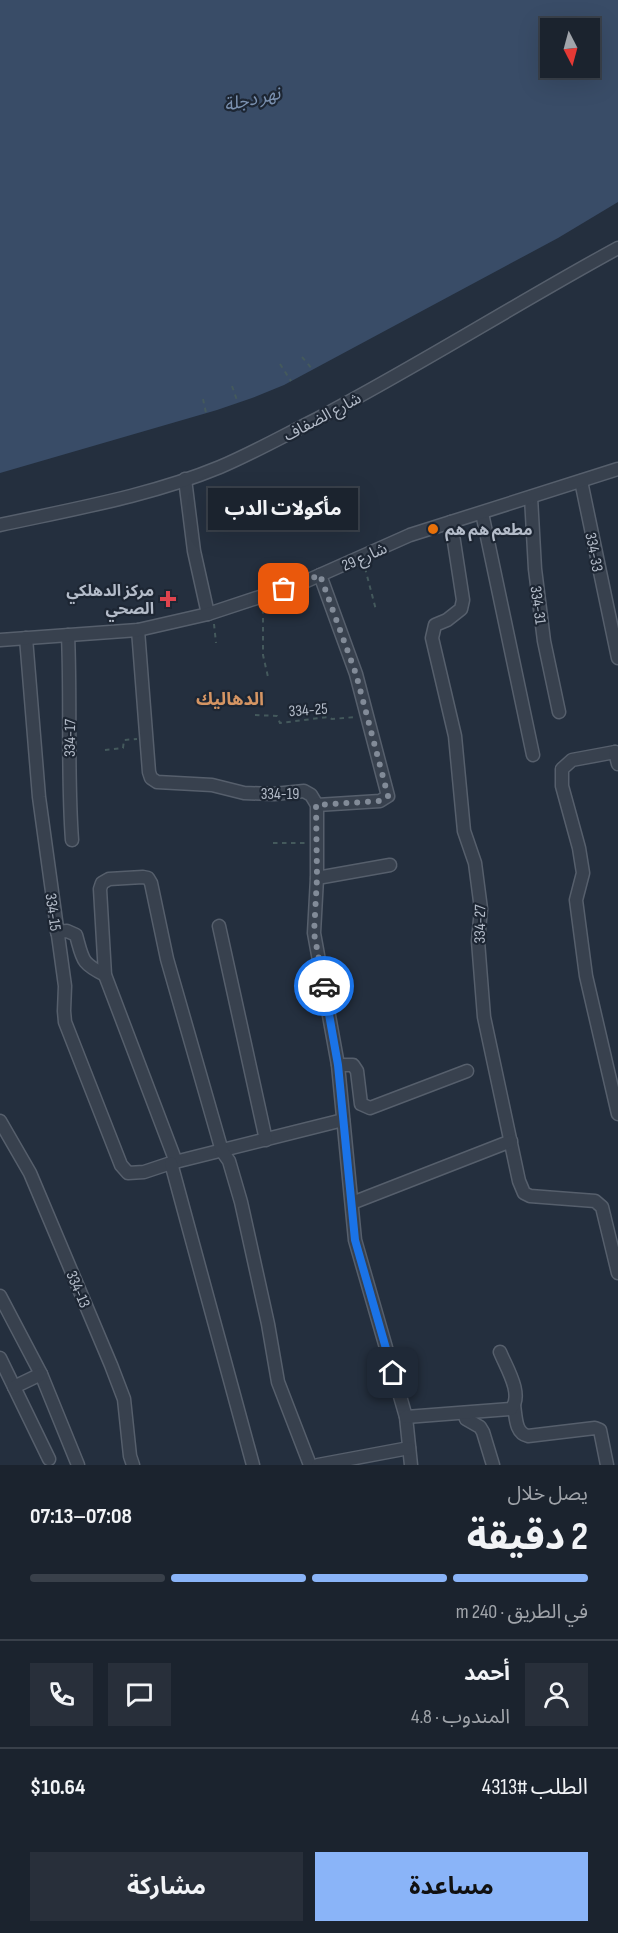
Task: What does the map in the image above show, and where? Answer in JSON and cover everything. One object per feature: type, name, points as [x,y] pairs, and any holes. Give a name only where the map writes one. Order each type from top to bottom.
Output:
[{"type":"street","name":"شارع الضفاف","points":[[0,525],[90,505],[185,479],[245,456],[368,392],[618,248]]},
{"type":"street","name":"شارع 29","points":[[0,640],[138,630],[211,614],[320,575],[410,535],[618,469]]},
{"type":"street","points":[[185,479],[194,551],[211,614]]},
{"type":"street","name":"334-33","points":[[581,481],[618,658]]},
{"type":"street","name":"334-31","points":[[531,497],[536,580],[544,641],[559,712]]},
{"type":"street","points":[[482,513],[533,756]]},
{"type":"street","name":"334-27","points":[[451,522],[463,600],[461,609],[447,620],[435,625],[432,638],[455,736],[464,831],[475,863],[481,909],[478,941],[484,1017],[511,1141],[524,1193],[530,1196],[583,1198],[595,1201],[602,1207],[618,1273]]},
{"type":"street","points":[[316,805],[380,801],[388,796],[356,674],[320,575]]},
{"type":"street","name":"334-19","points":[[138,630],[145,738],[148,772],[151,778],[157,782],[212,785],[244,793],[274,794],[304,791],[310,795],[316,805],[317,878],[314,933],[338,1065],[355,1240],[406,1417],[411,1465]]},
{"type":"street","name":"334-17","points":[[68,635],[69,796],[72,840]]},
{"type":"street","name":"334-15","points":[[26,639],[39,797],[65,986],[65,1022],[121,1165],[128,1173],[144,1172],[173,1163]]},
{"type":"street","points":[[617,755],[572,760],[562,769],[562,786],[579,848],[583,873],[576,900],[586,976],[618,1114]]},
{"type":"street","points":[[317,878],[390,865]]},
{"type":"street","points":[[253,1465],[173,1163],[105,975],[100,889],[102,883],[109,879],[148,878],[152,883],[167,960],[222,1151],[229,1161],[241,1202],[268,1324],[278,1382],[310,1465]]},
{"type":"street","points":[[219,926],[266,1140]]},
{"type":"street","points":[[57,933],[67,931],[76,935],[81,958],[88,966],[105,975]]},
{"type":"street","points":[[338,1065],[353,1065],[357,1071],[362,1104],[370,1108],[467,1071]]},
{"type":"street","points":[[173,1163],[343,1120]]},
{"type":"street","name":"334-13","points":[[0,1121],[30,1173],[111,1365],[124,1399],[133,1465]]},
{"type":"street","points":[[352,1203],[511,1141]]},
{"type":"street","points":[[0,1296],[41,1374],[78,1465]]},
{"type":"street","points":[[406,1417],[511,1409],[517,1398],[500,1352]]},
{"type":"street","points":[[0,1358],[49,1459]]},
{"type":"street","points":[[14,1387],[41,1374]]},
{"type":"street","points":[[514,1405],[518,1430],[522,1435],[528,1437],[595,1428],[600,1430],[607,1465]]},
{"type":"street","points":[[464,1413],[466,1419],[480,1427],[483,1432],[493,1465]]},
{"type":"street","points":[[318,1465],[409,1448]]},
{"type":"path","points":[[302,357],[313,370]]},
{"type":"path","points":[[280,364],[291,381]]},
{"type":"path","points":[[232,386],[238,403]]},
{"type":"path","points":[[203,399],[206,413]]},
{"type":"path","points":[[363,556],[376,610]]},
{"type":"path","points":[[262,597],[263,655],[268,677]]},
{"type":"path","points":[[211,614],[216,644]]},
{"type":"path","name":"334-25","points":[[255,715],[277,716],[280,723],[328,717],[332,719],[367,716]]},
{"type":"path","points":[[105,750],[123,747],[124,740],[145,738]]},
{"type":"path","points":[[273,843],[317,843]]},
{"type":"water","name":"نهر دجلة","points":[[0,0],[618,0],[618,202],[558,238],[284,385],[217,410],[0,473]]},
{"type":"way so far","points":[[284,589],[320,575],[356,674],[388,796],[385,800],[380,801],[316,805],[317,878],[314,933],[324,986]]},
{"type":"place","name":"مطعم هم هم","points":[[433,529]]},
{"type":"place","name":"مأكولات الدب","points":[[284,589]]},
{"type":"place","name":"مركز الدهلكي الصحي","points":[[168,599]]},
{"type":"district","name":"الدهاليك","points":[[230,699]]},
{"type":"route","points":[[324,986],[338,1065],[355,1240],[393,1373]]}]
